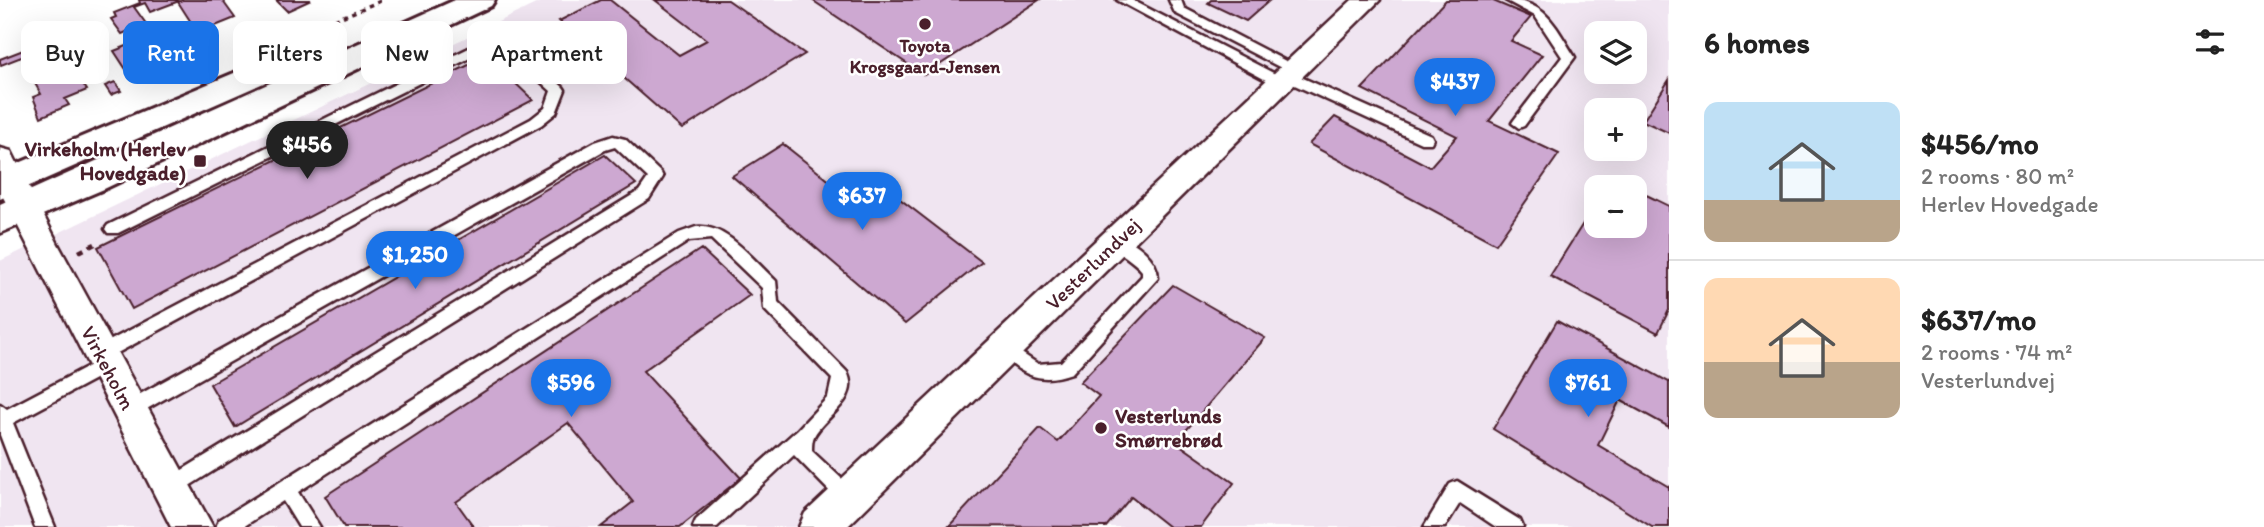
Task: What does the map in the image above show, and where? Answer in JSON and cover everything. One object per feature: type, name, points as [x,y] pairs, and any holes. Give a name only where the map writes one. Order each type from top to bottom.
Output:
[{"type":"main road","points":[[7,191],[427,0]]},
{"type":"main road","points":[[7,191],[480,0]]},
{"type":"street","name":"Vesterlundvej","points":[[819,527],[1367,0]]},
{"type":"street","name":"Virkeholm","points":[[7,191],[53,265],[192,527]]},
{"type":"lane","points":[[1123,0],[1338,102],[1366,111],[1426,139]]},
{"type":"lane","points":[[1175,0],[1179,10],[1289,77]]},
{"type":"lane","points":[[1511,0],[1539,13],[1569,57],[1519,122]]},
{"type":"lane","points":[[45,527],[2,416],[536,122],[551,110],[558,90],[504,42],[499,42],[480,48],[113,229]]},
{"type":"lane","points":[[130,409],[600,146],[613,141],[620,143],[656,177],[644,195],[171,487]]},
{"type":"lane","points":[[226,527],[684,237],[710,232],[770,286],[771,304],[841,377],[840,390],[834,402],[804,435],[703,527]]},
{"type":"lane","points":[[1005,349],[1038,373],[1047,374],[1066,368],[1150,278],[1150,269],[1139,256],[1117,241]]},
{"type":"lane","points":[[804,435],[803,454],[849,498]]},
{"type":"lane","points":[[286,489],[310,527]]},
{"type":"lane","points":[[1434,527],[1457,490],[1513,527]]},
{"type":"path","points":[[53,265],[103,240],[113,229]]},
{"type":"shaded area","points":[[544,0],[1669,0],[1669,527],[0,527],[0,261],[369,84],[453,84],[453,44],[467,37],[467,84],[627,84],[627,21],[500,21]]},
{"type":"building","points":[[139,0],[179,1],[150,12],[145,3],[134,7],[144,21],[123,21],[122,34],[111,19],[116,17],[114,13],[140,3]]},
{"type":"building","points":[[222,0],[235,18],[219,24],[219,21],[190,21],[178,2]]},
{"type":"building","points":[[276,0],[311,0],[287,11]]},
{"type":"building","points":[[601,0],[610,0],[679,55],[707,40],[655,0],[728,0],[805,54],[682,129],[627,81],[627,21],[559,21]]},
{"type":"building","name":"Toyota Krogsgaard-Jensen","points":[[812,0],[1039,0],[924,75]]},
{"type":"building","points":[[1211,0],[1270,0],[1246,21],[1208,3]]},
{"type":"building","points":[[1446,0],[1491,0],[1531,17],[1511,41],[1542,55],[1489,121],[1559,154],[1496,244],[1309,144],[1335,117],[1430,167],[1457,136],[1362,89]]},
{"type":"building","points":[[123,47],[123,65],[114,51]]},
{"type":"building","points":[[21,51],[21,57],[1,65],[0,59]]},
{"type":"building","points":[[467,66],[467,84],[516,84],[533,100],[132,309],[98,247],[430,84],[453,84],[453,73]]},
{"type":"building","points":[[1669,80],[1669,133],[1647,123],[1647,115]]},
{"type":"building","points":[[115,82],[121,91],[111,95],[105,86]]},
{"type":"building","points":[[35,84],[83,84],[87,90],[65,99],[69,105],[41,117],[33,97],[41,94]]},
{"type":"building","points":[[783,144],[841,190],[866,173],[982,262],[905,324],[732,176]]},
{"type":"building","points":[[605,155],[636,184],[235,427],[210,384]]},
{"type":"building","points":[[1647,195],[1669,206],[1669,310],[1658,333],[1550,276],[1584,222],[1584,238],[1647,238]]},
{"type":"building","points":[[701,249],[750,295],[643,371],[741,478],[680,527],[601,527],[633,502],[568,423],[456,502],[474,527],[344,527],[325,496]]},
{"type":"building","points":[[1173,285],[1265,338],[1176,442],[1234,483],[1201,527],[1169,527],[1131,497],[1106,527],[949,526],[1040,428],[1058,442],[1099,396],[1080,382]]},
{"type":"building","points":[[1557,321],[1669,382],[1669,427],[1620,400],[1598,445],[1669,487],[1669,527],[1652,527],[1493,429]]},
{"type":"place","name":"Toyota Krogsgaard-Jensen","points":[[925,24]]},
{"type":"place","name":"Virkeholm (Herlev Hovedgade)","points":[[200,161]]},
{"type":"place","name":"Vesterlunds Smørrebrød","points":[[1101,428]]}]
